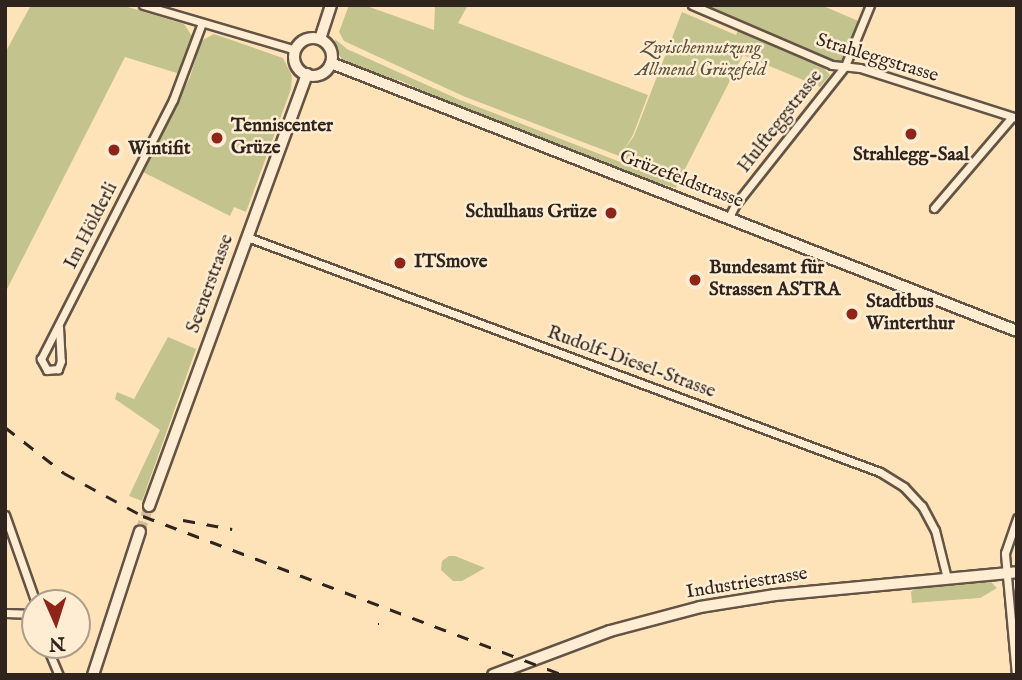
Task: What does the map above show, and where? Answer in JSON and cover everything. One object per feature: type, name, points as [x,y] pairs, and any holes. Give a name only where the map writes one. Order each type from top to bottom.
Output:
[{"type":"main road","points":[[320,39],[331,5]]},
{"type":"main road","points":[[308,39],[320,39],[329,46],[331,63],[318,75],[307,74],[298,67],[296,50],[308,39]]},
{"type":"main road","name":"Grüzefeldstrasse","points":[[331,63],[1017,331]]},
{"type":"main road","name":"Seenerstrasse","points":[[149,506],[307,74]]},
{"type":"main road","points":[[93,675],[140,531]]},
{"type":"main road","name":"Industriestrasse","points":[[493,675],[610,631],[700,607],[775,595],[1012,572]]},
{"type":"street","points":[[143,5],[296,50]]},
{"type":"street","name":"Strahleggstrasse","points":[[692,5],[832,65],[845,66],[1014,117]]},
{"type":"street","name":"Hulfteggstrasse","points":[[729,217],[845,66],[870,5]]},
{"type":"street","name":"Im Hölderli","points":[[59,327],[61,361],[58,369],[47,370],[41,359],[173,100],[202,23]]},
{"type":"street","points":[[934,208],[1014,117]]},
{"type":"street","name":"Rudolf-Diesel-Strasse","points":[[247,237],[880,472],[904,487],[922,506],[935,530],[947,578]]},
{"type":"street","points":[[5,514],[31,589]]},
{"type":"street","points":[[1016,675],[1012,572],[1005,553],[1017,517]]},
{"type":"street","points":[[53,659],[60,675]]},
{"type":"green space","points":[[31,5],[121,5],[184,24],[192,36],[180,74],[125,57],[5,293],[5,53]]},
{"type":"green space","name":"Zwischennutzung Allmend Grüzefeld","points":[[349,5],[364,5],[434,30],[435,5],[468,5],[458,23],[648,95],[633,135],[623,151],[634,136],[682,12],[736,35],[738,30],[821,65],[830,75],[820,87],[743,55],[684,171],[684,181],[463,96],[344,41],[339,32]]},
{"type":"green space","points":[[692,5],[821,5],[863,23],[845,66],[832,65]]},
{"type":"green space","name":"Tenniscenter Grüze","points":[[214,34],[283,58],[292,76],[291,89],[246,212],[234,207],[230,216],[143,172],[190,77],[201,41]]},
{"type":"green space","points":[[335,39],[347,49],[460,100],[677,184],[676,188],[650,181],[456,106],[399,80],[391,81],[360,69],[344,62],[337,52]]},
{"type":"green space","points":[[168,337],[196,349],[142,501],[129,496],[160,430],[115,399],[117,392],[134,399]]},
{"type":"green space","points":[[449,556],[485,568],[462,581],[453,581],[441,570],[442,561]]},
{"type":"green space","points":[[991,582],[997,588],[980,598],[912,603],[911,592],[914,589]]},
{"type":"tunnel","points":[[140,531],[149,506]]},
{"type":"railway","points":[[5,427],[64,473],[143,516],[564,675]]},
{"type":"railway","points":[[183,520],[232,529]]},
{"type":"place","name":"Strahlegg-Saal","points":[[911,134]]},
{"type":"place","name":"Tenniscenter Grüze","points":[[217,138]]},
{"type":"place","name":"Wintifit","points":[[114,150]]},
{"type":"place","name":"Schulhaus Grüze","points":[[611,213]]},
{"type":"place","name":"ITSmove","points":[[400,263]]},
{"type":"place","name":"Bundesamt für Strassen ASTRA","points":[[695,280]]},
{"type":"place","name":"Stadtbus Winterthur","points":[[852,314]]}]
